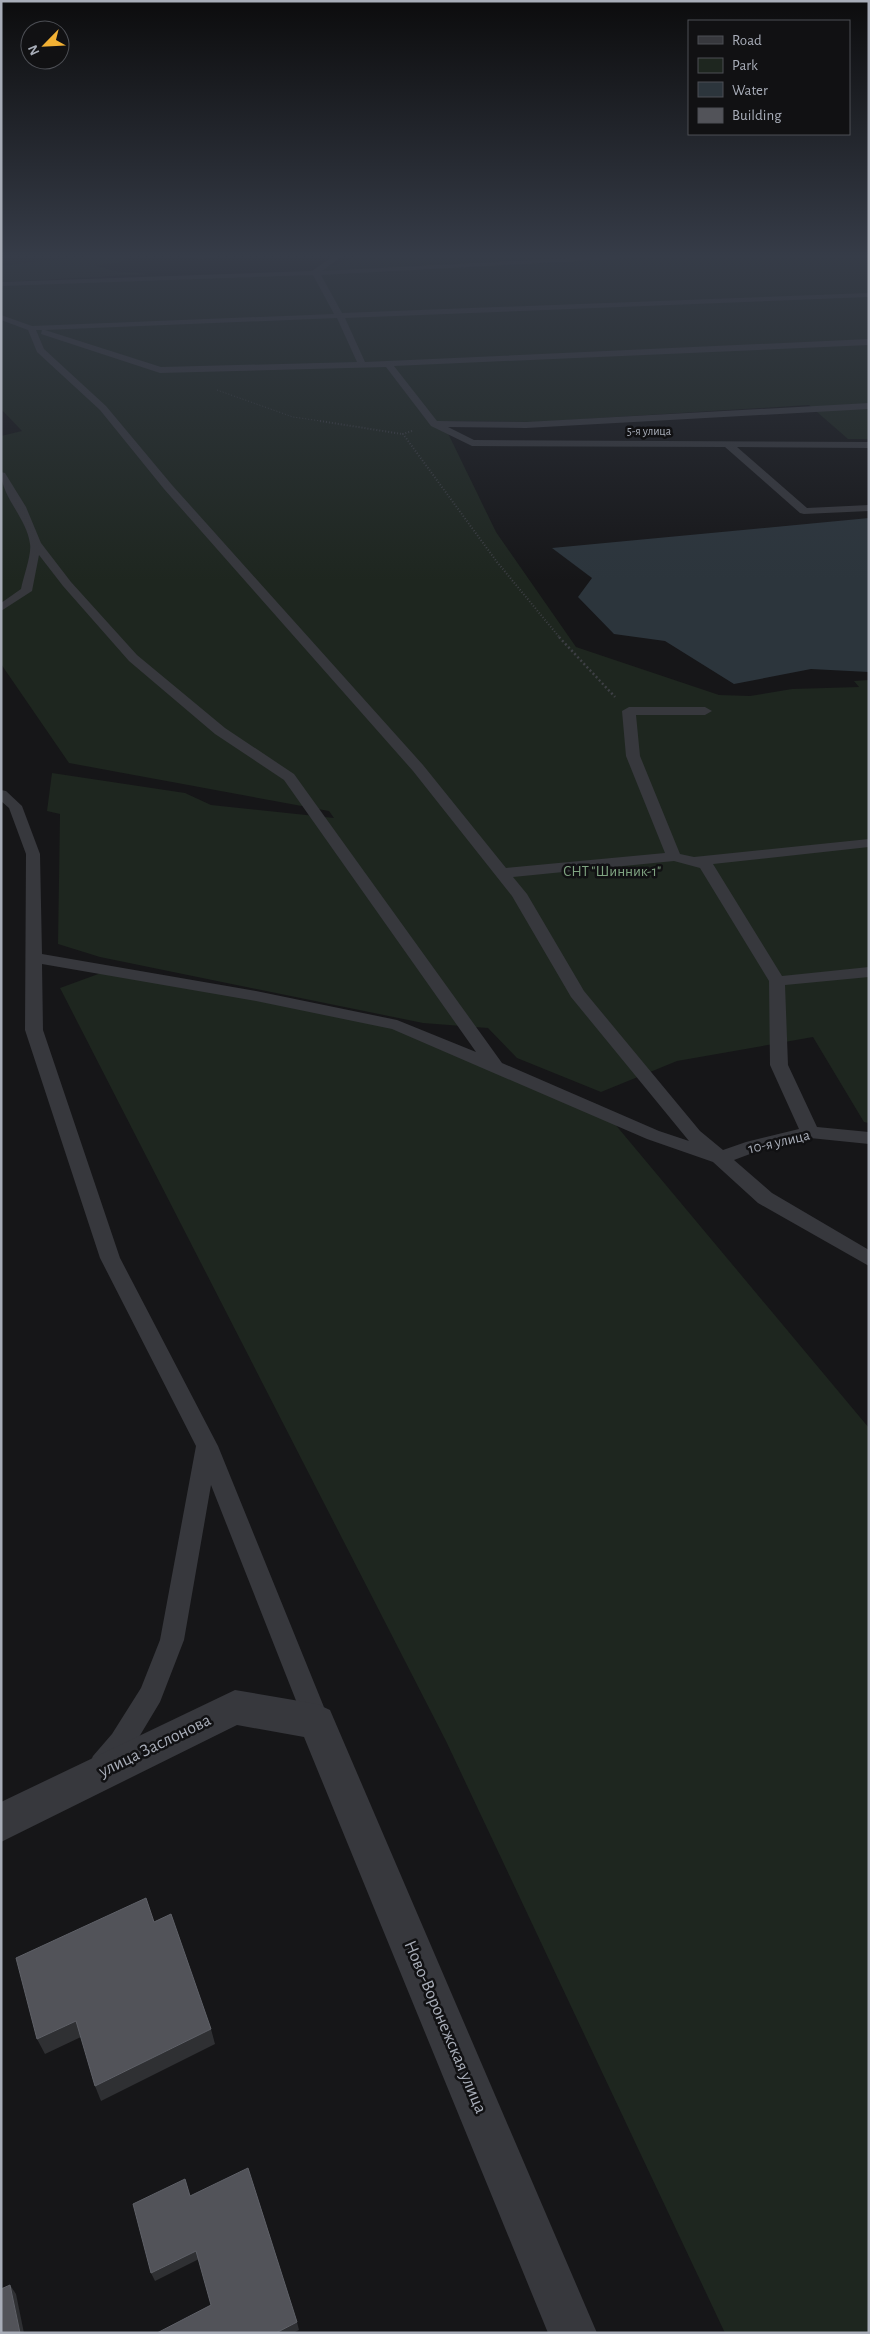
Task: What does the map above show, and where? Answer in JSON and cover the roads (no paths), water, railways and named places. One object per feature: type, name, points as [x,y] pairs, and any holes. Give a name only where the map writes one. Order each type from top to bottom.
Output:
[{"type":"street","name":"улица Заслонова","points":[[1,1823],[235,1707],[317,1722]]},
{"type":"street","name":"Ново-Воронежская улица","points":[[317,1722],[573,2333]]},
{"type":"lane","points":[[54,363],[103,408],[168,487],[418,768],[519,894],[576,993],[694,1135],[765,1198],[869,1259]]},
{"type":"lane","points":[[138,363],[160,370],[412,363]]},
{"type":"lane","points":[[388,364],[434,424],[526,425],[869,406]]},
{"type":"lane","name":"5-я улица","points":[[434,424],[472,443],[869,445]]},
{"type":"lane","points":[[727,444],[804,511],[869,508]]},
{"type":"lane","points":[[1,475],[21,506],[36,544],[67,584],[133,658],[220,732],[289,778],[496,1069]]},
{"type":"lane","points":[[1,608],[26,591],[36,544]]},
{"type":"lane","points":[[674,858],[633,756],[629,711],[705,711]]},
{"type":"lane","points":[[1,794],[15,806],[33,854],[34,1030],[110,1258],[207,1446],[317,1722]]},
{"type":"lane","points":[[693,862],[869,842]]},
{"type":"lane","points":[[503,874],[674,858],[706,865],[777,982],[779,1065],[810,1132]]},
{"type":"lane","points":[[34,958],[256,996],[397,1025],[653,1135],[720,1158]]},
{"type":"lane","points":[[777,982],[869,972]]},
{"type":"lane","name":"10-я улица","points":[[720,1158],[753,1146],[810,1132],[869,1138]]},
{"type":"lane","points":[[93,1777],[121,1743],[151,1694],[172,1640],[207,1446]]},
{"type":"water","points":[[869,518],[869,672],[811,669],[734,684],[665,641],[614,634],[578,597],[592,578],[552,548]]},
{"type":"park label","name":"СНТ \"Шинник-1\"","points":[[612,871]]}]
